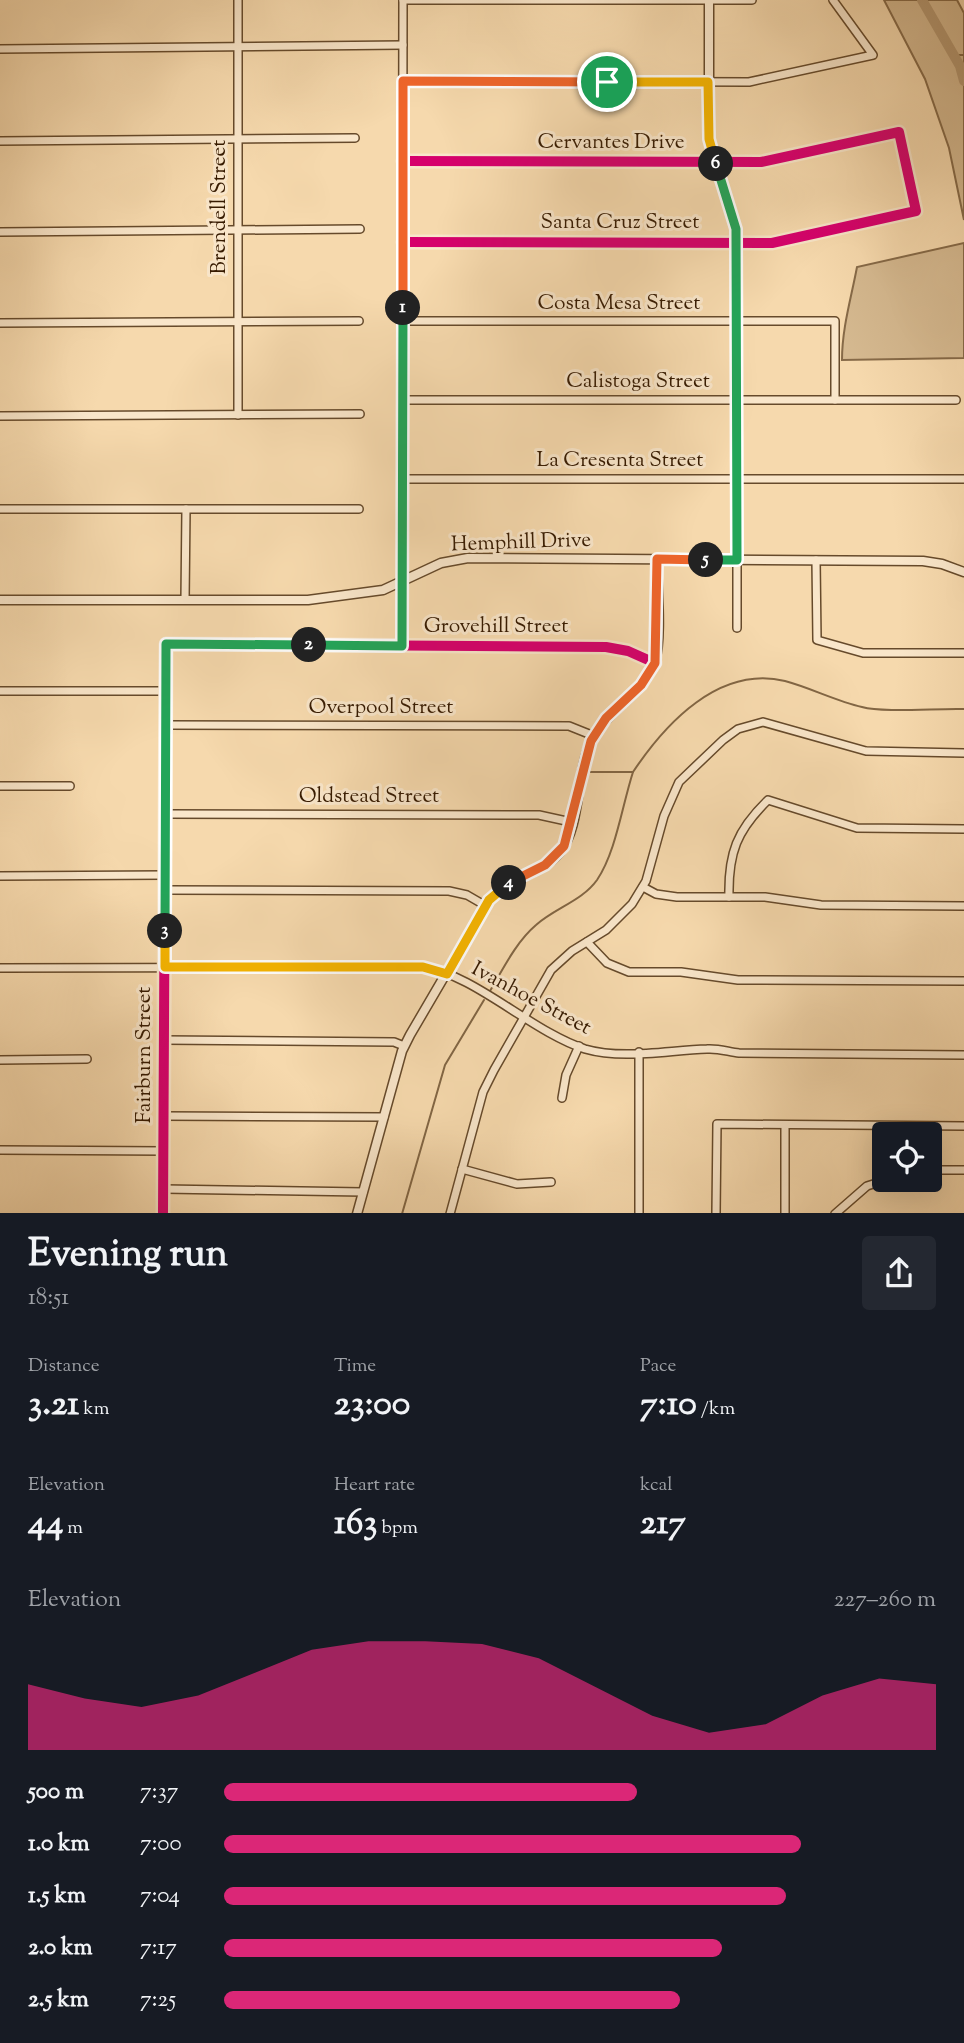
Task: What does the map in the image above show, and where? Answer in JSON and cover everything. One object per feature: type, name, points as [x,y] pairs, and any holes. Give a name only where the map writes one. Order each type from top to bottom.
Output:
[{"type":"street","name":"Brendell Street","points":[[238,0],[238,415]]},
{"type":"street","points":[[402,646],[403,0],[752,0]]},
{"type":"street","points":[[403,81],[760,81],[873,55],[832,0]]},
{"type":"street","points":[[709,1],[708,131],[715,162],[731,207],[736,243],[737,628]]},
{"type":"street","points":[[0,49],[403,45]]},
{"type":"street","name":"Cervantes Drive","points":[[403,161],[772,161],[899,132],[916,211]]},
{"type":"street","points":[[0,141],[355,138]]},
{"type":"street","name":"Santa Cruz Street","points":[[403,242],[772,243],[916,211]]},
{"type":"street","points":[[0,232],[360,229]]},
{"type":"street","points":[[0,323],[359,321]]},
{"type":"street","name":"Costa Mesa Street","points":[[403,321],[835,321],[835,400]]},
{"type":"street","name":"Calistoga Street","points":[[403,400],[956,400]]},
{"type":"street","points":[[0,416],[360,414]]},
{"type":"street","name":"La Cresenta Street","points":[[403,479],[964,479]]},
{"type":"street","points":[[0,509],[359,509]]},
{"type":"street","points":[[185,600],[186,509]]},
{"type":"street","name":"Hemphill Drive","points":[[0,600],[308,600],[374,592],[403,583],[441,563],[468,558],[923,561],[964,572]]},
{"type":"street","points":[[357,1213],[404,1046],[486,906],[504,886],[545,865],[559,854],[566,841],[583,765],[594,736],[606,718],[641,685],[655,663],[657,559]]},
{"type":"street","points":[[817,560],[817,640],[863,653],[964,653]]},
{"type":"street","name":"Grovehill Street","points":[[166,644],[606,647],[628,651],[655,663]]},
{"type":"street","name":"Fairburn Street","points":[[163,1213],[166,644]]},
{"type":"street","points":[[0,691],[166,691]]},
{"type":"street","points":[[450,1213],[483,1092],[551,970],[559,961],[623,914],[643,887],[664,816],[679,782],[714,747],[738,729],[757,723],[772,723],[866,751],[964,753]]},
{"type":"street","name":"Overpool Street","points":[[166,725],[569,726],[594,736]]},
{"type":"street","points":[[0,786],[70,786]]},
{"type":"street","points":[[729,897],[729,878],[739,834],[747,820],[768,800],[858,828],[964,830]]},
{"type":"street","name":"Oldstead Street","points":[[166,814],[539,815],[571,822]]},
{"type":"street","points":[[0,876],[166,875]]},
{"type":"street","points":[[643,887],[671,897],[778,898],[821,905],[964,906]]},
{"type":"street","points":[[165,890],[449,891],[467,895],[486,906]]},
{"type":"street","points":[[587,942],[612,966],[635,972],[681,972],[738,980],[964,981]]},
{"type":"street","name":"Ivanhoe Street","points":[[0,968],[423,967],[447,974],[579,1046],[601,1051],[684,1053],[709,1049],[739,1053],[964,1055]]},
{"type":"street","points":[[164,1040],[394,1042],[404,1046]]},
{"type":"street","points":[[562,1098],[566,1074],[579,1046]]},
{"type":"street","points":[[639,1052],[639,1213]]},
{"type":"street","points":[[0,1060],[87,1059]]},
{"type":"street","points":[[163,1116],[384,1117]]},
{"type":"street","points":[[716,1213],[718,1124],[964,1126]]},
{"type":"street","points":[[785,1125],[785,1213]]},
{"type":"street","points":[[0,1150],[164,1152]]},
{"type":"street","points":[[462,1170],[517,1184],[551,1182]]},
{"type":"street","points":[[942,1170],[964,1170]]},
{"type":"street","points":[[835,1213],[872,1184]]},
{"type":"street","points":[[164,1189],[363,1192]]},
{"type":"shaded area","points":[[884,0],[957,0],[964,13],[964,220],[949,148],[925,79]]},
{"type":"shaded area","points":[[964,243],[964,358],[842,360],[845,325],[857,267]]},
{"type":"waterway","points":[[922,0],[960,66],[964,81]]},
{"type":"waterway","points":[[954,55],[964,55]]},
{"type":"waterway","points":[[588,772],[633,772],[661,735],[696,702],[716,690],[761,678],[785,681],[871,709],[964,709]]},
{"type":"waterway","points":[[490,991],[522,939],[543,919],[584,894],[597,880],[614,842],[633,772]]},
{"type":"waterway","points":[[402,1213],[445,1065],[484,1000]]},
{"type":"cycle path","points":[[403,161],[761,162],[899,132],[916,211],[772,243],[403,242]]},
{"type":"cycle path","points":[[163,1213],[166,644],[606,647],[628,651],[655,663]]},
{"type":"route","points":[[403,81],[607,82],[708,82],[709,139],[736,229],[737,560],[657,559],[655,663],[641,685],[606,718],[591,741],[566,841],[559,854],[545,865],[495,892],[447,974],[423,967],[165,967],[166,644],[402,646],[403,81]]}]
